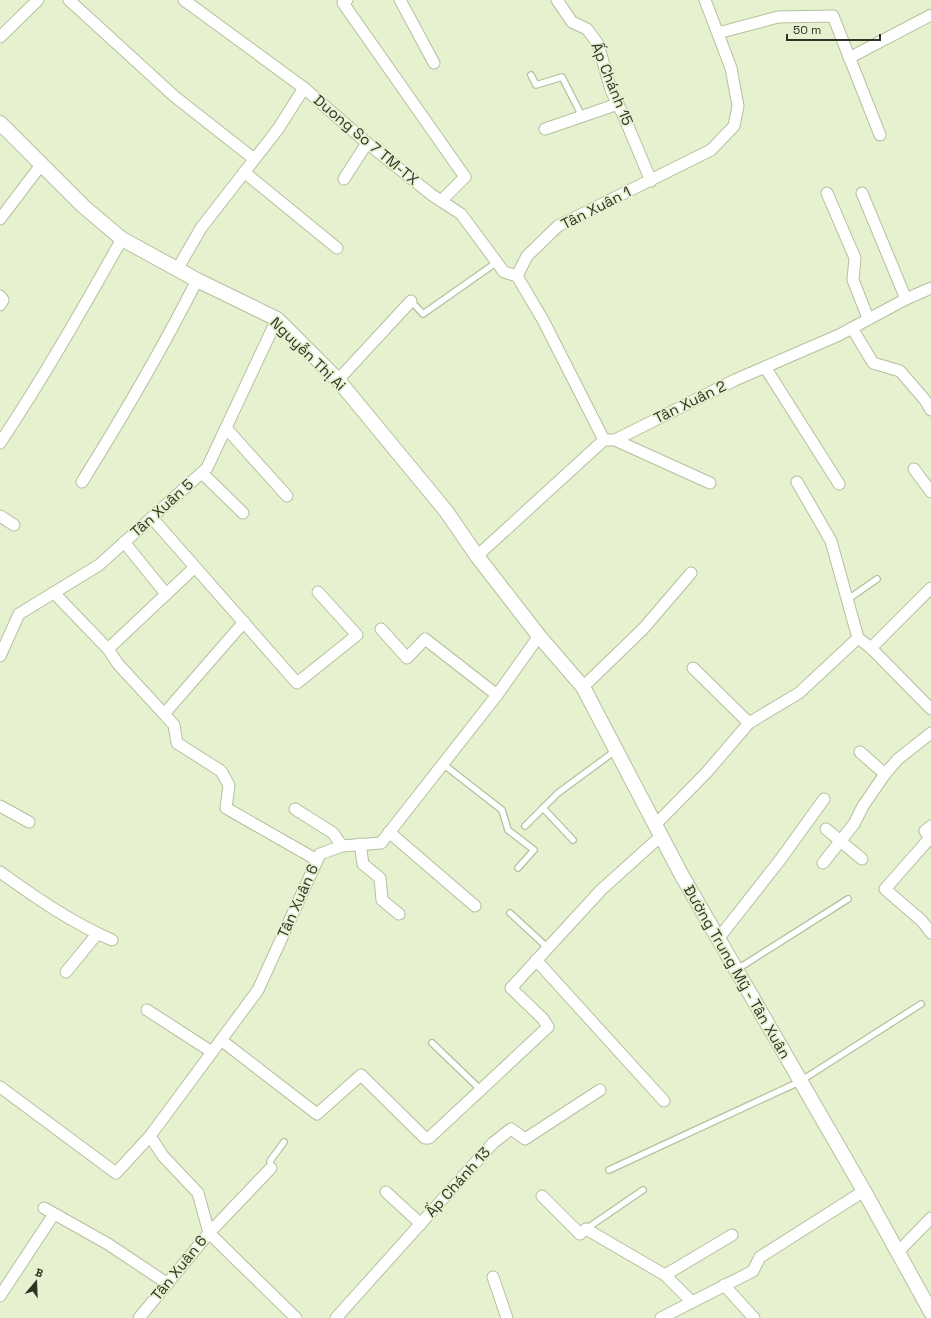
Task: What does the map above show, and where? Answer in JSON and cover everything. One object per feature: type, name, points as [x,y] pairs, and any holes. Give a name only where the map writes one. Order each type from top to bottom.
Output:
[{"type":"street","points":[[0,37],[38,0]]},
{"type":"street","points":[[69,0],[174,96],[254,159]]},
{"type":"street","points":[[184,0],[304,88]]},
{"type":"street","points":[[346,0],[343,2],[465,177],[440,201]]},
{"type":"street","points":[[400,0],[434,62]]},
{"type":"street","name":"Ấp Chánh 15","points":[[557,0],[572,22],[587,29],[598,44],[611,90],[651,180]]},
{"type":"street","name":"Tân Xuân 1","points":[[517,276],[527,256],[558,226],[711,150],[734,126],[738,106],[731,68],[705,0]]},
{"type":"street","points":[[849,58],[931,15]]},
{"type":"street","points":[[718,33],[778,16],[833,16],[880,135]]},
{"type":"street","name":"Duong So 7 TM-TX","points":[[178,268],[201,228],[282,123],[304,88],[367,143],[440,201],[461,214],[504,272],[517,276]]},
{"type":"street","points":[[545,129],[618,104]]},
{"type":"street","name":"Nguyễn Thị Ai","points":[[0,123],[83,206],[122,239],[178,268],[197,280],[277,319],[338,380],[446,511],[539,636]]},
{"type":"street","points":[[344,179],[367,143]]},
{"type":"street","points":[[0,219],[41,165]]},
{"type":"street","points":[[244,172],[337,248]]},
{"type":"street","points":[[827,193],[855,258],[853,280],[868,318]]},
{"type":"street","points":[[862,193],[906,299]]},
{"type":"street","points":[[0,443],[63,341],[122,239]]},
{"type":"street","points":[[517,276],[610,440],[710,484]]},
{"type":"street","points":[[82,482],[131,403],[165,344],[197,280]]},
{"type":"street","name":"Tân Xuân 2","points":[[478,556],[610,440],[852,328],[868,318],[931,288]]},
{"type":"street","points":[[0,296],[3,300],[0,305]]},
{"type":"street","points":[[338,380],[411,301]]},
{"type":"street","name":"Tân Xuân 5","points":[[0,656],[19,614],[99,565],[207,468],[277,319]]},
{"type":"street","points":[[852,328],[873,363],[900,371],[920,394],[931,410]]},
{"type":"street","points":[[765,367],[839,484]]},
{"type":"street","points":[[226,428],[287,496]]},
{"type":"street","points":[[914,469],[931,492]]},
{"type":"street","points":[[202,473],[243,513]]},
{"type":"street","points":[[797,482],[831,541],[858,638],[871,648],[931,709]]},
{"type":"street","points":[[0,516],[14,525]]},
{"type":"street","points":[[152,518],[296,683],[357,635],[318,592]]},
{"type":"street","points":[[124,542],[166,594]]},
{"type":"street","points":[[108,649],[195,567]]},
{"type":"street","points":[[582,687],[643,629],[691,573]]},
{"type":"street","points":[[54,593],[108,649],[118,664],[174,725],[178,743],[221,771],[229,786],[226,808],[317,860]]},
{"type":"street","points":[[871,648],[929,593]]},
{"type":"street","points":[[164,714],[244,622]]},
{"type":"street","points":[[381,629],[407,658],[425,639],[497,695]]},
{"type":"street","name":"Đường Trung Mỹ - Tân Xuân","points":[[539,636],[582,687],[658,831],[718,939],[864,1191],[931,1312]]},
{"type":"street","name":"Tân Xuân 6","points":[[0,1087],[116,1173],[150,1136],[258,990],[320,854],[342,846],[381,843],[497,695],[539,636]]},
{"type":"street","points":[[221,1040],[317,1114],[361,1075],[427,1139],[548,1027],[543,1019],[511,988],[658,831],[749,723],[799,692],[858,638]]},
{"type":"street","points":[[693,668],[749,723]]},
{"type":"street","points":[[823,863],[854,824],[863,806],[885,774],[898,759],[931,733]]},
{"type":"street","points":[[860,752],[885,774]]},
{"type":"street","points":[[718,939],[780,860],[824,799]]},
{"type":"street","points":[[0,806],[29,822]]},
{"type":"street","points":[[295,808],[333,833],[342,846]]},
{"type":"street","points":[[931,826],[925,831],[930,838],[885,889],[922,921],[931,933]]},
{"type":"street","points":[[826,829],[862,859]]},
{"type":"street","points":[[389,832],[475,906]]},
{"type":"street","points":[[360,844],[363,864],[380,878],[382,900],[399,914]]},
{"type":"street","points":[[0,872],[33,896],[97,934],[112,940]]},
{"type":"street","points":[[66,972],[97,934]]},
{"type":"street","points":[[536,960],[664,1101]]},
{"type":"street","points":[[147,1010],[212,1052]]},
{"type":"street","name":"Ấp Chánh 13","points":[[336,1318],[494,1143],[511,1129],[525,1139],[600,1090]]},
{"type":"street","name":"Tân Xuân 6","points":[[138,1318],[209,1234],[198,1193],[163,1156],[150,1136]]},
{"type":"street","points":[[271,1168],[209,1234],[296,1318]]},
{"type":"street","points":[[661,1318],[753,1271],[760,1258],[864,1191]]},
{"type":"street","points":[[386,1192],[421,1224]]},
{"type":"street","points":[[542,1196],[580,1234],[586,1229],[665,1275],[692,1302]]},
{"type":"street","points":[[0,1296],[49,1211],[108,1244],[168,1284]]},
{"type":"street","points":[[898,1254],[931,1218]]},
{"type":"street","points":[[665,1275],[732,1234]]},
{"type":"street","points":[[493,1277],[507,1318]]},
{"type":"street","points":[[724,1286],[754,1318]]},
{"type":"lane","points":[[531,75],[536,85],[562,77],[582,116]]},
{"type":"lane","points":[[411,301],[423,314],[497,262]]},
{"type":"lane","points":[[847,600],[878,579]]},
{"type":"lane","points":[[525,826],[558,793],[616,750]]},
{"type":"lane","points":[[443,764],[502,810],[508,830],[534,850],[518,868]]},
{"type":"lane","points":[[543,808],[573,840]]},
{"type":"lane","points":[[736,970],[848,899]]},
{"type":"lane","points":[[510,913],[548,948]]},
{"type":"lane","points":[[609,1170],[800,1082],[921,1004]]},
{"type":"lane","points":[[432,1043],[480,1090]]},
{"type":"lane","points":[[271,1168],[270,1161],[284,1142]]},
{"type":"lane","points":[[586,1229],[643,1190]]}]
